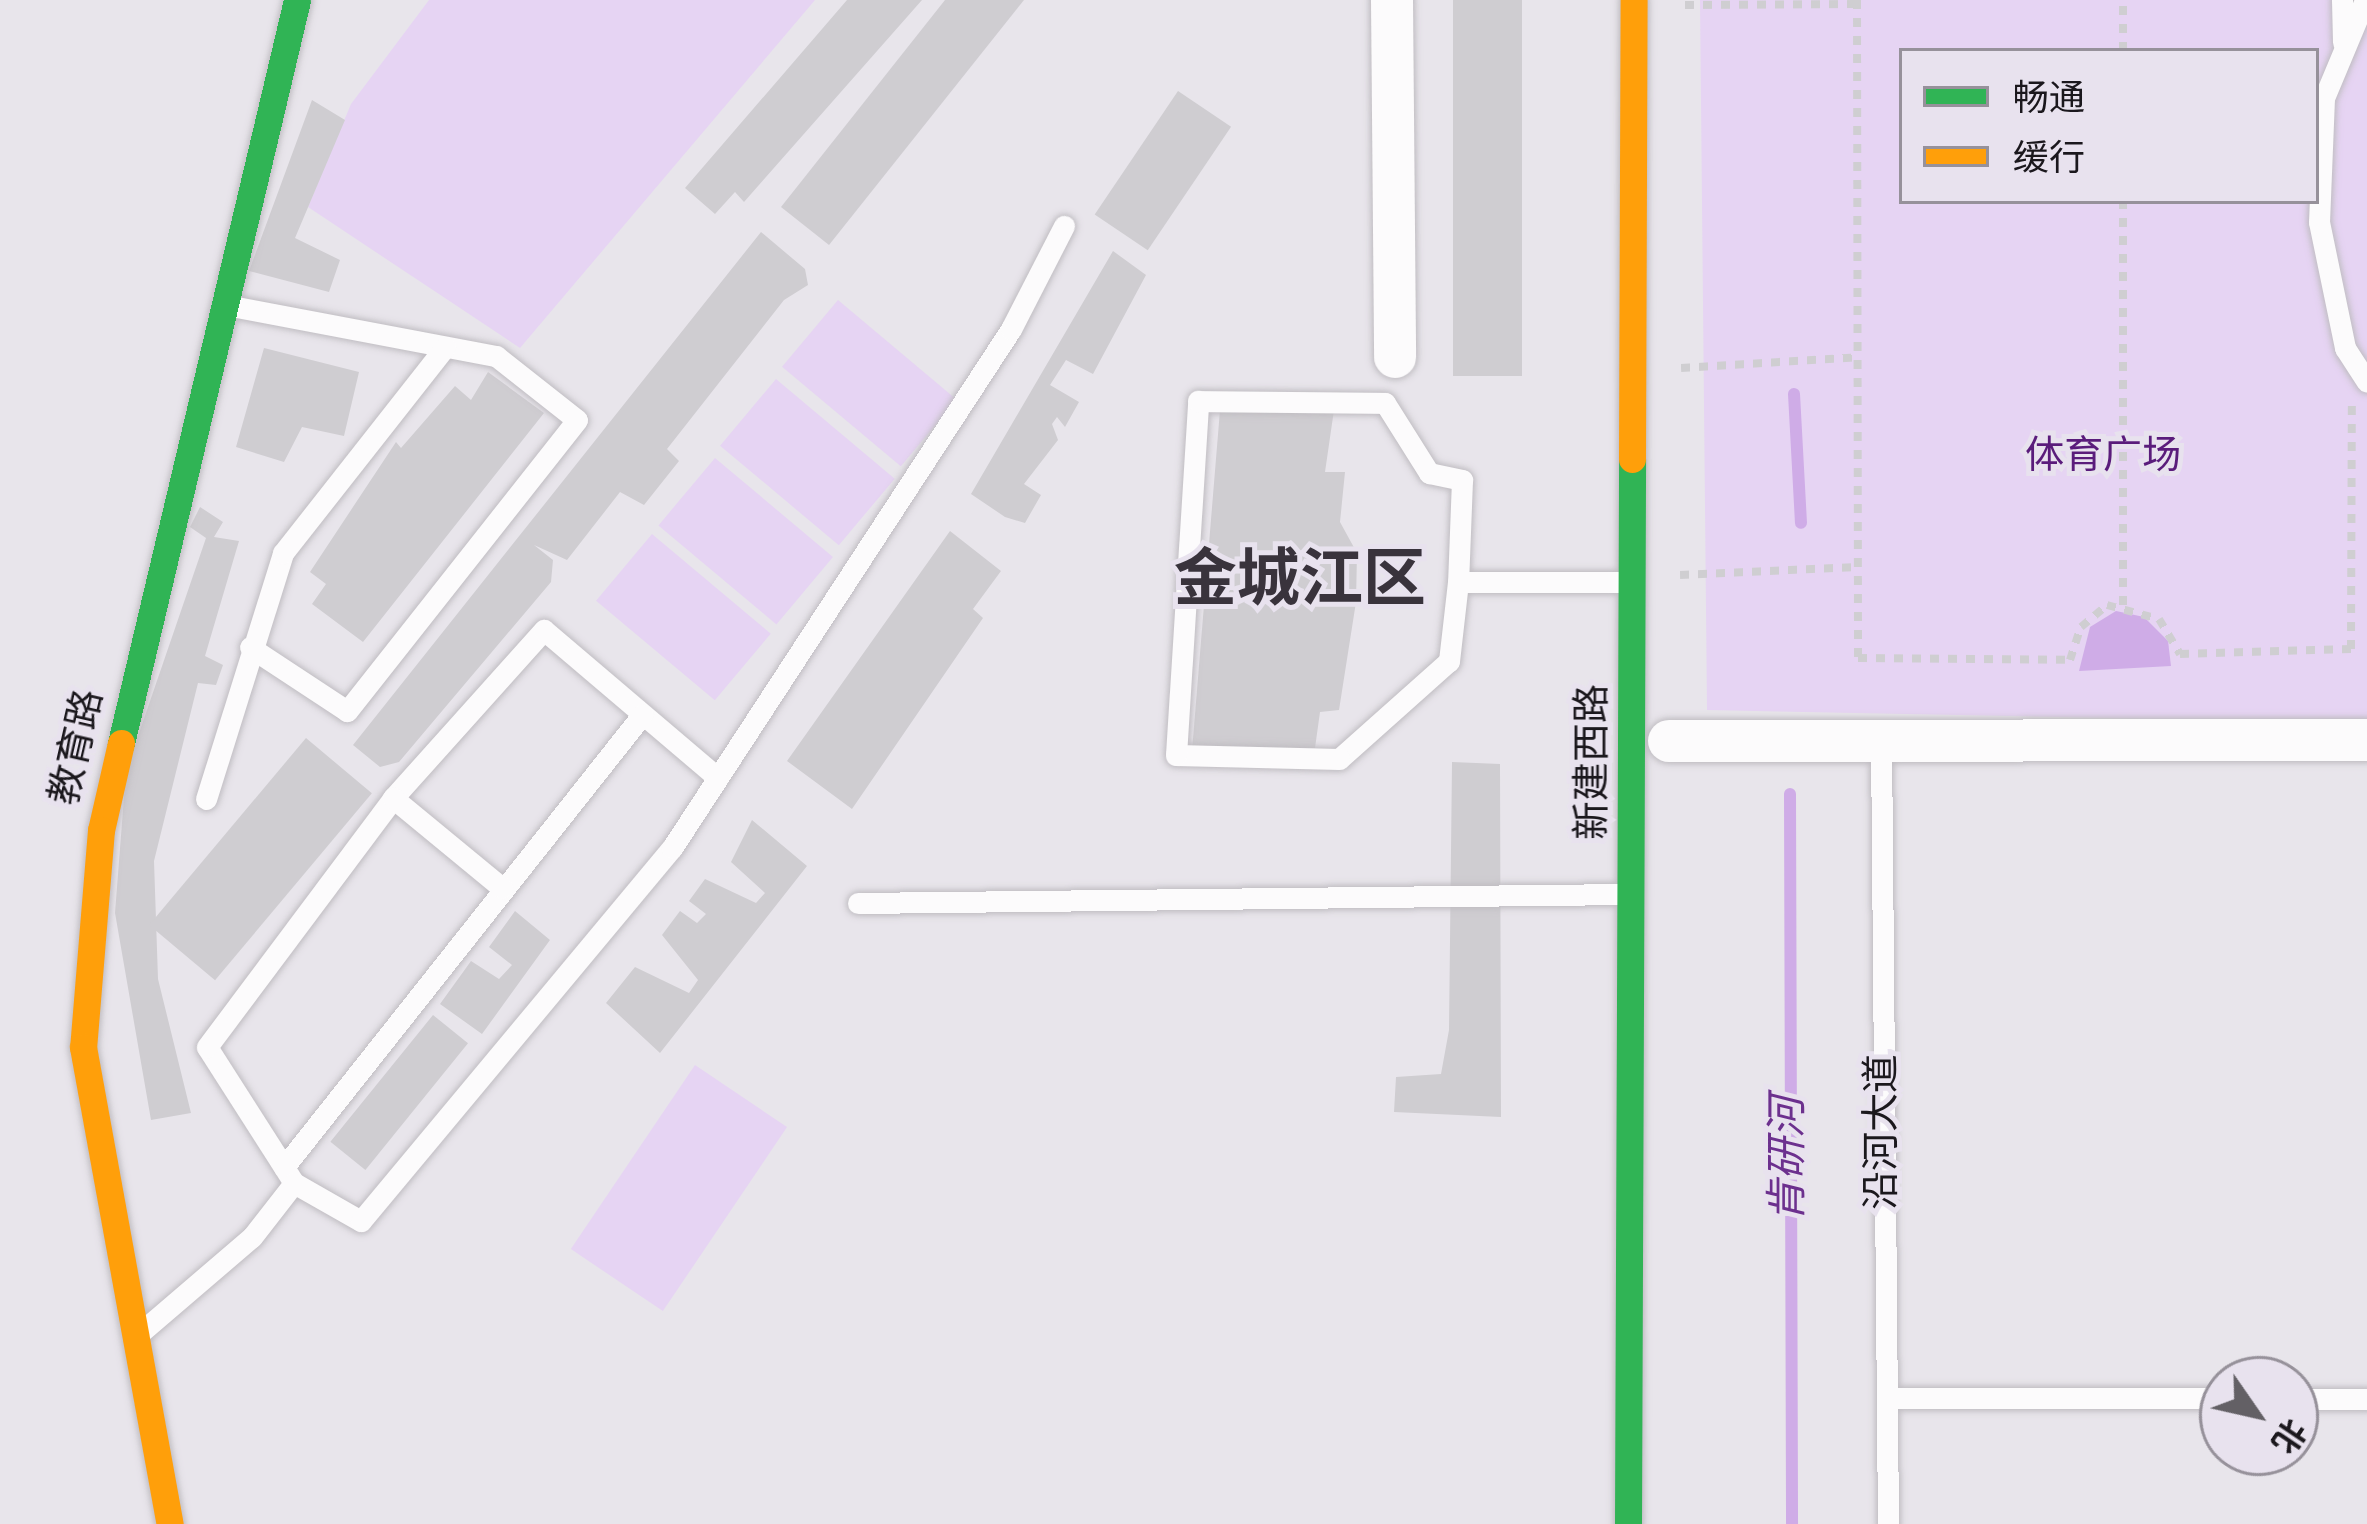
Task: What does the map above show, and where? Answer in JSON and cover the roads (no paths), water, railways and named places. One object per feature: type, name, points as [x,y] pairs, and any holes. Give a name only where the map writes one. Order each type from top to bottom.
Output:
[{"type":"street","name":"教育路","points":[[170,1524],[83,1047],[101,830],[297,0]]},
{"type":"street","points":[[1392,0],[1395,357]]},
{"type":"street","name":"新建西路","points":[[1628,1524],[1636,893],[1634,0]]},
{"type":"street","points":[[1669,741],[2367,740]]},
{"type":"lane","points":[[2342,0],[2342,55]]},
{"type":"lane","points":[[2365,0],[2324,98],[2319,222],[2352,358],[2367,382]]},
{"type":"lane","points":[[718,778],[544,629],[393,799],[207,1046],[289,1175],[361,1221],[718,778],[1011,329],[1064,226]]},
{"type":"lane","points":[[225,305],[496,356],[577,420],[347,711],[250,647]]},
{"type":"lane","points":[[206,799],[283,553],[445,346]]},
{"type":"lane","points":[[1198,401],[1385,403],[1429,472],[1462,480],[1458,582],[1449,661],[1339,759],[1176,755],[1198,401]]},
{"type":"lane","points":[[1458,582],[1635,582]]},
{"type":"lane","points":[[136,1336],[252,1237],[289,1175],[502,888],[642,715]]},
{"type":"lane","name":"沿河大道","points":[[1881,740],[1888,1524]]},
{"type":"lane","points":[[393,799],[502,888]]},
{"type":"lane","points":[[857,903],[1636,893]]},
{"type":"lane","points":[[1888,1397],[2199,1399]]},
{"type":"lane","points":[[2319,1399],[2367,1399]]},
{"type":"waterway","name":"肯研河","points":[[1794,394],[1801,523]]},
{"type":"waterway","name":"肯研河","points":[[1790,794],[1792,1524]]},
{"type":"district","name":"金城江区","points":[[1300,584]]},
{"type":"park label","name":"体育广场","points":[[2103,459]]}]
